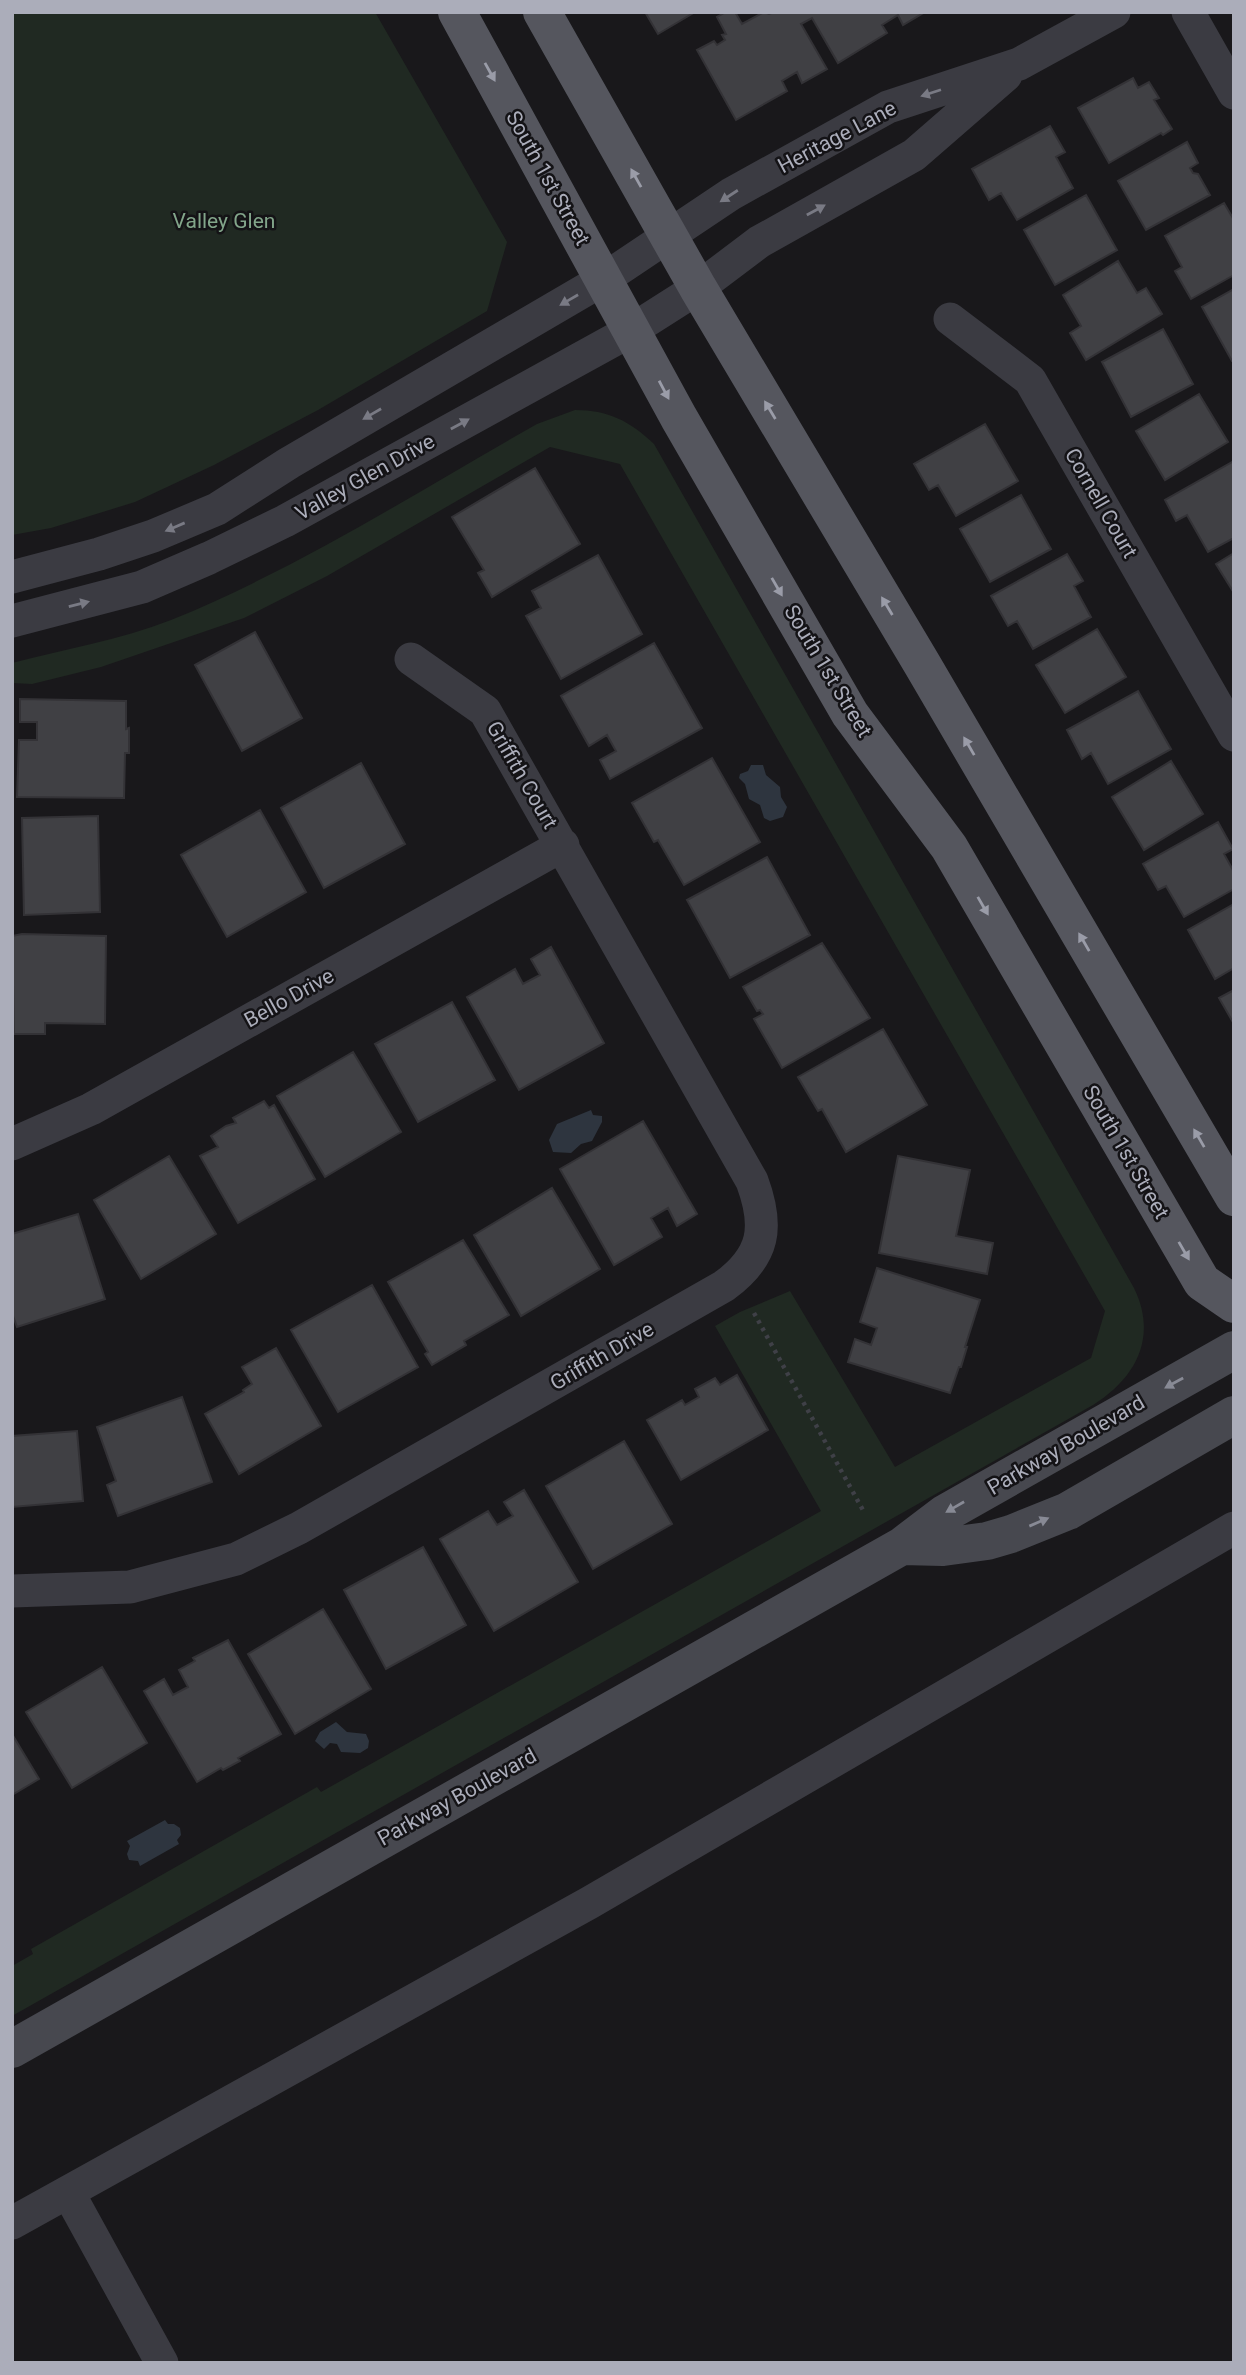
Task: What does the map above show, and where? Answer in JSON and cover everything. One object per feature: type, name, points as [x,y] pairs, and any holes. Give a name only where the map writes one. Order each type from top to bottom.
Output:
[{"type":"main road","name":"South 1st Street","points":[[457,12],[679,418],[850,714],[949,847],[1202,1283],[1234,1304]]},
{"type":"main road","points":[[542,12],[668,238],[1234,1197]]},
{"type":"street","name":"Heritage Lane","points":[[668,238],[731,194],[888,107],[1019,64],[1114,12]]},
{"type":"street","points":[[1188,12],[1234,93]]},
{"type":"street","name":"Heritage Lane","points":[[698,288],[759,242],[914,155],[1019,64]]},
{"type":"street","points":[[12,577],[153,537],[217,509],[289,463],[604,279],[668,238]]},
{"type":"street","name":"Valley Glen Drive","points":[[12,621],[142,587],[209,558],[285,521],[632,330],[698,288]]},
{"type":"street","name":"Cornell Court","points":[[950,319],[1030,380],[1230,718]]},
{"type":"street","name":"Griffith Court","points":[[411,659],[485,711],[563,845]]},
{"type":"street","name":"Bello Drive","points":[[12,1144],[91,1109],[563,845]]},
{"type":"street","name":"Griffith Drive","points":[[12,1591],[130,1587],[236,1559],[299,1528],[713,1292],[739,1275],[752,1259],[763,1232],[759,1199],[752,1181],[563,845]]},
{"type":"street","name":"Parkway Boulevard","points":[[12,2049],[902,1546],[944,1514],[1234,1350]]},
{"type":"street","points":[[902,1546],[943,1547],[987,1541],[1011,1534],[1068,1511],[1234,1415]]},
{"type":"street","points":[[12,2223],[589,1903],[1234,1528]]},
{"type":"street","points":[[68,2192],[162,2363]]},
{"type":"path","points":[[754,1312],[864,1512]]},
{"type":"green space","name":"Valley Glen","points":[[12,12],[375,12],[507,242],[487,311],[318,410],[214,465],[135,502],[51,528],[12,535]]},
{"type":"green space","points":[[575,410],[598,412],[618,418],[654,444],[1134,1288],[1144,1323],[1139,1355],[1121,1382],[1093,1405],[12,2016],[12,1966],[33,1954],[31,1949],[317,1787],[321,1792],[821,1511],[715,1326],[740,1312],[790,1291],[895,1467],[1091,1358],[1105,1311],[620,464],[550,447],[327,576],[244,618],[101,667],[32,684],[12,683],[12,663],[132,633],[219,599],[357,528],[537,424]]},
{"type":"shaded area","points":[[751,765],[763,765],[766,775],[780,787],[781,797],[787,807],[783,817],[770,821],[764,818],[760,805],[749,799],[745,784],[739,778]]},
{"type":"shaded area","points":[[591,1110],[593,1115],[602,1116],[602,1122],[592,1141],[581,1144],[571,1153],[553,1152],[549,1140],[557,1124]]},
{"type":"shaded area","points":[[336,1722],[347,1732],[366,1734],[368,1748],[360,1753],[341,1752],[337,1744],[330,1743],[324,1749],[315,1741],[320,1732]]},
{"type":"shaded area","points":[[165,1820],[168,1824],[180,1828],[181,1835],[177,1840],[179,1844],[140,1866],[138,1861],[129,1860],[127,1854],[130,1846],[127,1841]]},
{"type":"building","points":[[645,12],[695,12],[658,34]]},
{"type":"building","points":[[726,12],[735,12],[742,24],[764,12],[925,12],[903,25],[898,15],[882,25],[887,33],[838,63],[812,18],[801,24],[827,69],[802,83],[797,72],[782,81],[787,91],[736,120],[697,50],[714,41],[717,45],[725,40],[722,35],[726,34],[717,17]]},
{"type":"building","points":[[1133,78],[1138,88],[1149,82],[1159,98],[1154,100],[1172,129],[1109,163],[1078,108]]},
{"type":"building","points":[[1050,126],[1065,152],[1056,157],[1073,188],[1017,220],[1001,193],[989,200],[972,169]]},
{"type":"building","points":[[1187,142],[1198,163],[1190,168],[1193,173],[1198,174],[1210,195],[1146,230],[1118,181]]},
{"type":"building","points":[[1086,195],[1117,250],[1055,285],[1024,230]]},
{"type":"building","points":[[1224,203],[1234,220],[1234,275],[1191,299],[1175,271],[1182,267],[1165,236]]},
{"type":"building","points":[[1118,261],[1137,293],[1146,288],[1162,314],[1086,360],[1070,333],[1081,326],[1063,295]]},
{"type":"building","points":[[1234,289],[1234,361],[1232,361],[1202,307]]},
{"type":"building","points":[[1163,329],[1193,384],[1131,417],[1102,362]]},
{"type":"building","points":[[1199,394],[1228,442],[1165,480],[1136,431]]},
{"type":"building","points":[[985,424],[1018,481],[956,516],[938,485],[929,490],[914,464]]},
{"type":"building","points":[[1234,461],[1234,538],[1208,552],[1187,515],[1176,521],[1165,500]]},
{"type":"building","points":[[535,468],[580,544],[492,597],[478,573],[484,570],[452,517]]},
{"type":"building","points":[[1021,495],[1051,549],[990,582],[960,529]]},
{"type":"building","points":[[1234,553],[1234,593],[1216,564]]},
{"type":"building","points":[[1067,554],[1083,581],[1074,586],[1091,617],[1033,649],[1017,621],[1008,626],[991,596]]},
{"type":"building","points":[[598,555],[642,634],[561,679],[526,616],[541,608],[532,591]]},
{"type":"building","points":[[1097,629],[1126,677],[1065,713],[1036,665]]},
{"type":"building","points":[[255,632],[302,718],[242,751],[195,665]]},
{"type":"building","points":[[654,643],[702,728],[610,779],[600,760],[616,751],[607,735],[589,746],[561,696]]},
{"type":"building","points":[[1138,691],[1171,749],[1108,784],[1091,753],[1082,759],[1067,730]]},
{"type":"building","points":[[20,699],[126,701],[129,753],[125,753],[124,798],[17,797],[19,740],[37,740],[37,722],[20,722]]},
{"type":"building","points":[[712,758],[760,842],[684,885],[658,840],[654,842],[632,803]]},
{"type":"building","points":[[1171,761],[1203,814],[1144,850],[1112,797]]},
{"type":"building","points":[[361,763],[405,844],[324,888],[281,808]]},
{"type":"building","points":[[260,810],[306,892],[227,937],[181,855]]},
{"type":"building","points":[[98,816],[100,912],[24,915],[22,818]]},
{"type":"building","points":[[1218,822],[1233,849],[1224,854],[1234,872],[1234,889],[1184,917],[1166,886],[1158,890],[1143,864]]},
{"type":"building","points":[[767,857],[810,935],[730,978],[687,900]]},
{"type":"building","points":[[1234,904],[1234,968],[1215,979],[1188,930]]},
{"type":"building","points":[[12,936],[106,936],[105,1024],[45,1023],[45,1034],[14,1034]]},
{"type":"building","points":[[822,943],[870,1018],[782,1068],[754,1019],[763,1014],[760,1010],[757,1011],[743,987]]},
{"type":"building","points":[[551,947],[604,1043],[519,1090],[467,997],[515,969],[523,984],[540,975],[531,959]]},
{"type":"building","points":[[1234,990],[1234,1024],[1219,998]]},
{"type":"building","points":[[452,1002],[495,1080],[418,1122],[375,1044]]},
{"type":"building","points":[[883,1029],[927,1105],[846,1152],[822,1109],[818,1111],[798,1077]]},
{"type":"building","points":[[353,1052],[401,1132],[325,1177],[277,1096]]},
{"type":"building","points":[[264,1101],[269,1108],[274,1105],[315,1179],[238,1223],[200,1156],[218,1147],[211,1136],[236,1123],[233,1118]]},
{"type":"building","points":[[643,1121],[697,1214],[677,1226],[668,1208],[651,1218],[662,1237],[614,1265],[560,1169]]},
{"type":"building","points":[[169,1156],[216,1234],[141,1279],[94,1200]]},
{"type":"building","points":[[898,1156],[970,1170],[956,1236],[993,1243],[987,1274],[879,1253]]},
{"type":"building","points":[[552,1188],[600,1269],[521,1316],[474,1235]]},
{"type":"building","points":[[78,1214],[105,1299],[17,1327],[12,1313],[12,1234]]},
{"type":"building","points":[[463,1240],[509,1315],[464,1341],[466,1345],[432,1365],[425,1354],[428,1352],[388,1282]]},
{"type":"building","points":[[877,1268],[980,1300],[961,1367],[950,1393],[848,1362],[855,1339],[871,1345],[877,1328],[860,1322]]},
{"type":"building","points":[[372,1285],[418,1367],[338,1412],[291,1330]]},
{"type":"building","points":[[276,1348],[321,1426],[239,1474],[205,1414],[244,1392],[243,1390],[252,1384],[242,1367]]},
{"type":"building","points":[[737,1375],[768,1430],[681,1480],[647,1420],[682,1400],[685,1405],[699,1397],[695,1389],[715,1378],[720,1385]]},
{"type":"building","points":[[182,1397],[212,1482],[118,1516],[107,1485],[116,1481],[97,1427]]},
{"type":"building","points":[[77,1431],[83,1501],[12,1507],[12,1436]]},
{"type":"building","points":[[624,1441],[672,1524],[593,1569],[546,1486]]},
{"type":"building","points":[[524,1490],[578,1582],[494,1631],[440,1539],[488,1511],[497,1525],[513,1516],[504,1502]]},
{"type":"building","points":[[423,1547],[466,1625],[386,1669],[344,1590]]},
{"type":"building","points":[[323,1609],[371,1689],[295,1734],[248,1654]]},
{"type":"building","points":[[228,1640],[281,1734],[238,1758],[240,1761],[197,1782],[144,1691],[164,1679],[173,1695],[188,1687],[179,1670],[195,1661],[193,1658]]},
{"type":"building","points":[[102,1667],[147,1743],[72,1788],[26,1712]]},
{"type":"building","points":[[12,1734],[39,1779],[12,1795]]}]
